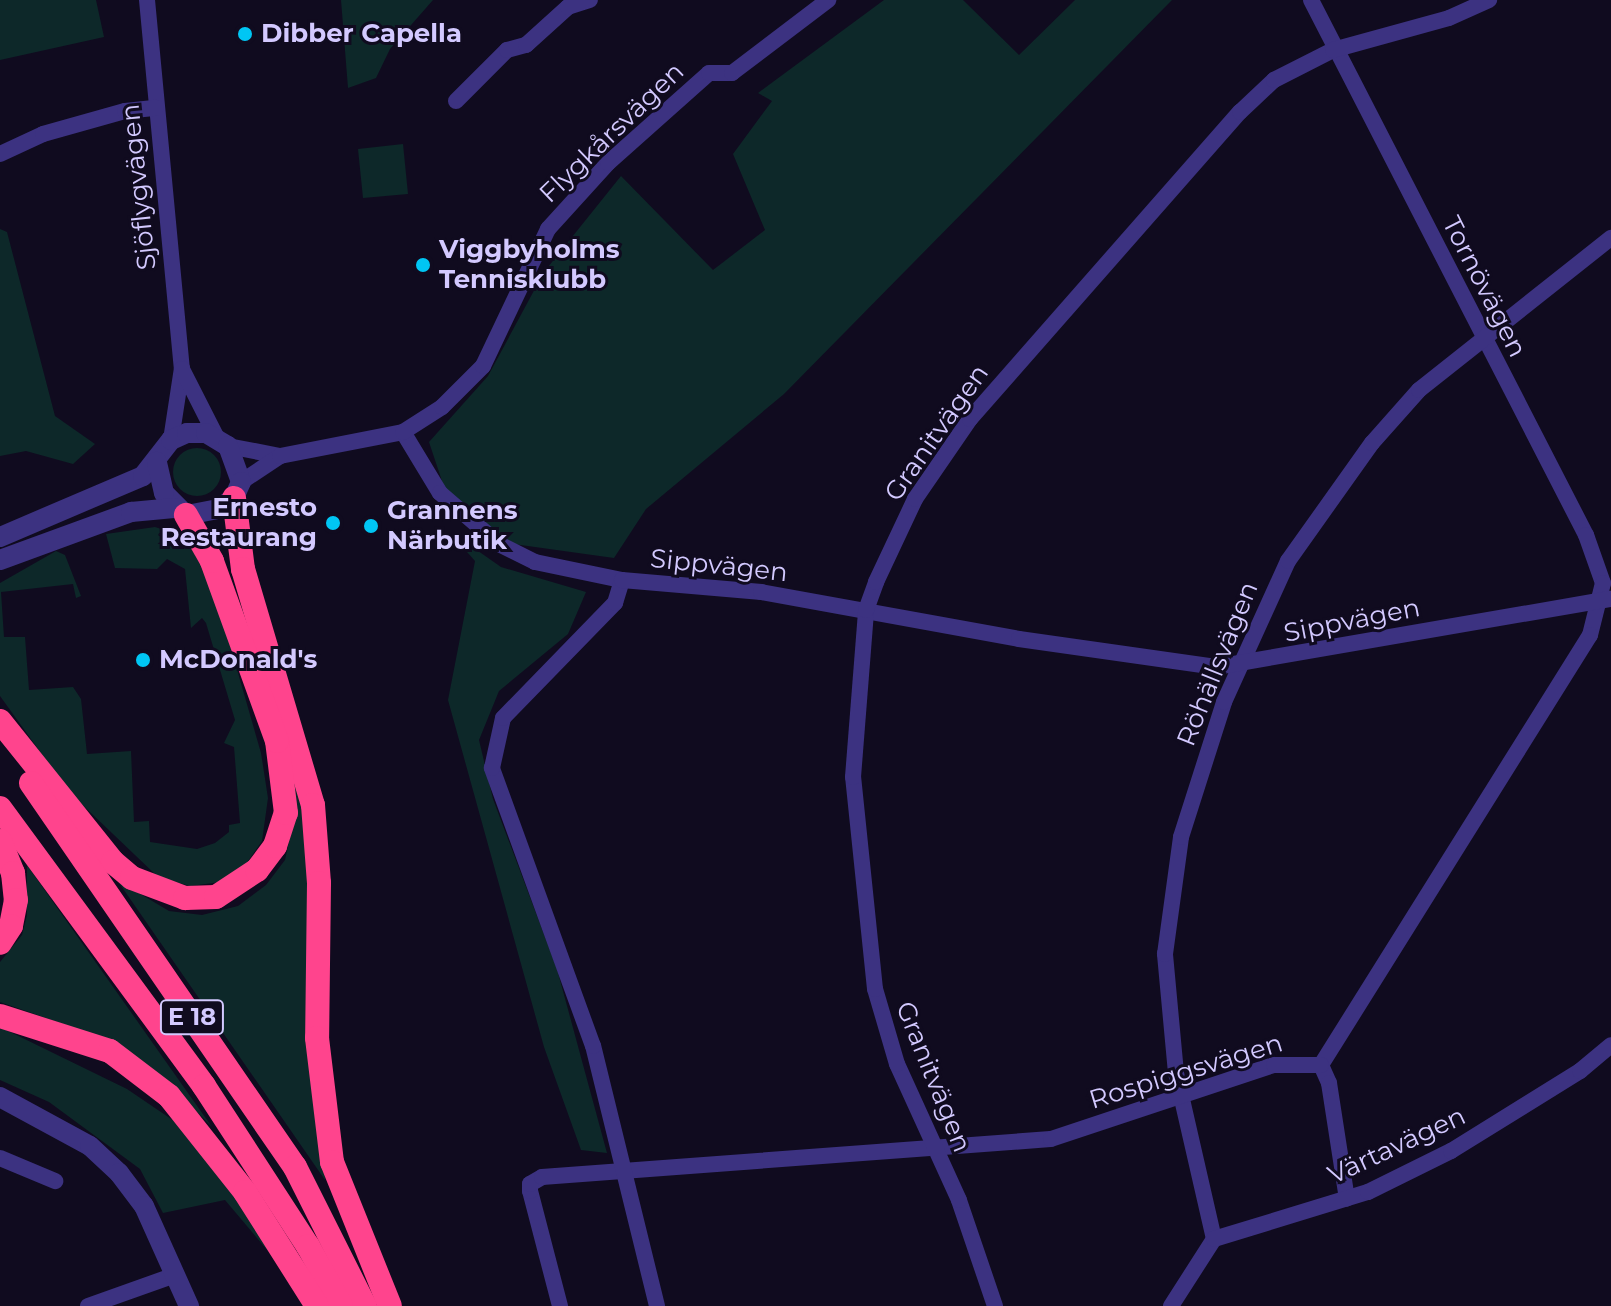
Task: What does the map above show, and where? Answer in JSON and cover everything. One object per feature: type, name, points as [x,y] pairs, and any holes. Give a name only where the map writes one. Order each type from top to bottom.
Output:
[{"type":"highway","points":[[237,490],[243,569],[313,805],[319,883],[317,1038],[332,1162],[390,1306]]},
{"type":"highway","points":[[0,721],[113,862],[132,878],[185,898],[216,897],[257,870],[282,833],[285,785],[277,741],[212,561],[185,518]]},
{"type":"highway","name":"E 18","points":[[0,738],[295,1167],[365,1306]]},
{"type":"highway","name":"E 18","points":[[0,808],[204,1086],[308,1246],[341,1306]]},
{"type":"highway","points":[[0,841],[13,873],[16,900],[11,926],[0,943]]},
{"type":"highway","points":[[0,1016],[110,1051],[169,1096],[245,1192],[317,1306]]},
{"type":"street","name":"Sjöflygvägen","points":[[147,0],[182,368],[171,440]]},
{"type":"street","points":[[456,101],[507,50],[526,45],[568,7],[590,0]]},
{"type":"street","name":"Flygkårsvägen","points":[[222,441],[280,456],[403,432],[442,407],[483,366],[548,229],[608,163],[709,73],[732,73],[828,0]]},
{"type":"street","name":"Tornövägen","points":[[1311,0],[1333,50],[1600,565],[1606,599]]},
{"type":"street","name":"Granitvägen","points":[[995,1306],[968,1221],[935,1151],[880,1015],[862,894],[853,777],[866,610],[915,499],[1011,369],[1240,112],[1274,80],[1333,50],[1449,18],[1489,0]]},
{"type":"street","points":[[0,154],[58,130],[125,111],[156,108]]},
{"type":"street","name":"Röhällsvägen","points":[[1214,1239],[1181,1095],[1167,993],[1167,914],[1194,792],[1239,667],[1288,561],[1319,511],[1419,390],[1464,352],[1486,341],[1611,238]]},
{"type":"street","name":"Sjöflygvägen","points":[[182,368],[222,441]]},
{"type":"street","points":[[403,432],[440,493],[499,544],[535,562],[622,580]]},
{"type":"street","points":[[0,537],[93,500],[143,476],[157,462],[171,440],[187,433],[222,441],[237,490],[218,509],[185,518],[100,523]]},
{"type":"street","name":"Flygkårsvägen","points":[[237,490],[280,456]]},
{"type":"street","points":[[157,462],[164,493],[185,518]]},
{"type":"street","points":[[0,560],[100,523],[159,506],[185,518]]},
{"type":"street","name":"Sippvägen","points":[[657,1306],[620,1170],[593,1046],[492,768],[503,718],[615,603],[622,580],[761,592],[1058,646],[1239,667],[1606,599]]},
{"type":"street","name":"Rospiggsvägen","points":[[560,1306],[530,1184],[542,1177],[935,1151],[1051,1139],[1274,1065],[1321,1065],[1590,635],[1606,599]]},
{"type":"street","name":"Värtavägen","points":[[1214,1239],[1347,1199],[1451,1151],[1580,1071],[1611,1045]]},
{"type":"street","points":[[1321,1065],[1329,1083],[1347,1199]]},
{"type":"street","points":[[0,1097],[90,1146],[119,1173],[144,1206],[189,1306]]},
{"type":"street","points":[[0,1158],[55,1181]]},
{"type":"street","points":[[1171,1306],[1214,1239]]},
{"type":"street","points":[[88,1306],[175,1275]]},
{"type":"green space","points":[[0,0],[96,0],[104,37],[0,60]]},
{"type":"green space","points":[[341,0],[433,0],[390,49],[376,78],[348,88]]},
{"type":"green space","points":[[884,0],[963,0],[1019,55],[1075,0],[1172,0],[784,394],[646,509],[614,558],[507,543],[445,490],[429,442],[488,376],[544,272],[621,176],[713,270],[765,230],[733,154],[772,101],[758,93]]},
{"type":"green space","points":[[403,144],[408,194],[363,198],[358,149]]},
{"type":"green space","points":[[0,229],[7,232],[55,416],[95,444],[73,464],[26,451],[0,456]]},
{"type":"green space","points":[[197,448],[214,455],[221,472],[214,489],[197,496],[180,489],[173,472],[180,455]]},
{"type":"green space","points":[[155,527],[187,537],[215,593],[261,753],[268,798],[262,841],[246,864],[221,882],[190,886],[158,877],[69,792],[0,696],[0,583],[56,551],[65,555],[81,596],[76,598],[73,584],[1,592],[4,637],[25,637],[29,690],[73,687],[81,699],[87,754],[131,751],[134,822],[149,821],[150,842],[197,849],[215,843],[229,832],[229,825],[240,823],[234,747],[224,743],[235,720],[206,623],[202,618],[191,628],[185,569],[167,559],[157,569],[115,568],[106,534]]},
{"type":"green space","points":[[471,546],[501,567],[586,592],[568,634],[499,691],[479,740],[493,799],[557,969],[607,1153],[581,1150],[544,1047],[448,700],[475,561],[467,552]]},
{"type":"green space","points":[[294,763],[304,821],[325,1180],[117,880],[169,911],[202,915],[238,906],[266,885],[285,860],[292,828]]},
{"type":"green space","points":[[27,865],[212,1127],[178,1093],[69,1026],[0,1002],[0,962],[22,935],[27,915]]},
{"type":"green space","points":[[0,1027],[127,1089],[180,1125],[224,1177],[273,1257],[225,1200],[163,1213],[140,1169],[49,1102],[0,1080]]},
{"type":"place","name":"Dibber Capella","points":[[245,34]]},
{"type":"place","name":"Viggbyholms Tennisklubb","points":[[423,265]]},
{"type":"place","name":"Ernesto Restaurang","points":[[333,523]]},
{"type":"place","name":"Grannens Närbutik","points":[[371,526]]},
{"type":"place","name":"McDonald's","points":[[143,660]]}]
